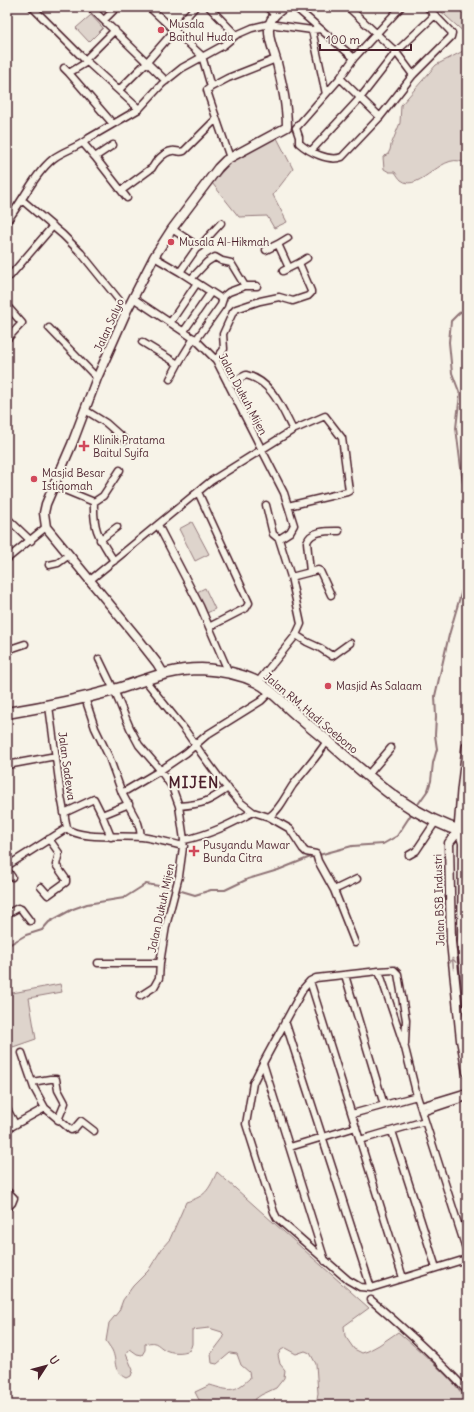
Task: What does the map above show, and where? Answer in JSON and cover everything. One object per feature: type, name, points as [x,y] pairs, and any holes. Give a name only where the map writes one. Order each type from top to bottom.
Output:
[{"type":"main road","name":"Jalan RM. Hadi Soebono","points":[[7,713],[85,698],[114,690],[163,673],[201,669],[229,673],[258,682],[367,776],[413,810],[463,832]]},
{"type":"main road","points":[[463,832],[462,791],[467,747]]},
{"type":"street","points":[[32,7],[86,61],[139,109]]},
{"type":"street","points":[[90,7],[166,81]]},
{"type":"street","points":[[104,20],[117,7]]},
{"type":"street","points":[[149,7],[202,56],[211,87]]},
{"type":"street","points":[[119,90],[148,62],[195,7]]},
{"type":"street","points":[[208,7],[236,35]]},
{"type":"street","points":[[267,7],[275,14]]},
{"type":"street","points":[[284,7],[275,14],[269,24],[287,112],[287,127],[296,128]]},
{"type":"street","points":[[295,7],[354,58]]},
{"type":"street","points":[[348,7],[396,52],[413,75]]},
{"type":"street","points":[[296,128],[340,78],[354,58],[401,7]]},
{"type":"street","points":[[296,128],[299,143],[311,152],[331,158],[342,157],[380,117],[413,75],[452,36],[451,32],[427,7]]},
{"type":"street","points":[[311,152],[361,97],[396,52],[435,15]]},
{"type":"street","points":[[7,221],[43,168],[55,158],[139,109],[166,81],[182,68],[224,45],[236,35],[252,28],[269,24],[320,30]]},
{"type":"street","points":[[113,124],[68,73],[86,61],[114,30]]},
{"type":"street","points":[[312,30],[326,94]]},
{"type":"street","points":[[230,158],[207,90],[228,78],[276,59]]},
{"type":"street","points":[[340,78],[380,117]]},
{"type":"street","points":[[122,190],[152,168],[155,162],[168,152],[174,150],[180,153],[184,151],[216,119]]},
{"type":"street","name":"Jalan Salyo","points":[[46,527],[44,514],[46,504],[55,486],[97,378],[127,310],[154,257],[172,229],[218,168],[230,158],[287,127]]},
{"type":"street","points":[[83,143],[127,198]]},
{"type":"street","points":[[95,157],[113,145]]},
{"type":"street","points":[[22,200],[53,226],[81,254],[127,310]]},
{"type":"street","points":[[180,272],[196,249],[221,223]]},
{"type":"street","points":[[10,276],[53,226]]},
{"type":"street","points":[[172,229],[199,247]]},
{"type":"street","points":[[266,250],[288,238]]},
{"type":"street","points":[[278,244],[289,268]]},
{"type":"street","points":[[154,257],[192,279],[222,300]]},
{"type":"street","points":[[192,279],[207,262],[215,257],[222,261],[231,262],[245,286]]},
{"type":"street","points":[[283,271],[307,258]]},
{"type":"street","points":[[216,360],[224,350],[223,334],[233,312],[236,309],[260,301],[280,297],[293,301],[308,296],[311,293],[299,263]]},
{"type":"street","points":[[170,323],[197,283]]},
{"type":"street","points":[[170,379],[178,364],[220,305],[224,296],[229,292],[245,286],[256,286]]},
{"type":"street","points":[[184,331],[211,292]]},
{"type":"street","name":"Jalan Dukuh Mijen","points":[[90,581],[211,481],[261,449],[216,360],[195,339],[133,298]]},
{"type":"street","points":[[7,306],[22,323],[8,338]]},
{"type":"street","points":[[49,328],[97,378]]},
{"type":"street","points":[[142,342],[178,364]]},
{"type":"street","points":[[228,384],[246,375],[255,378],[274,393],[293,430]]},
{"type":"street","points":[[85,410],[106,423],[125,440]]},
{"type":"street","points":[[279,539],[290,532],[294,525],[288,506],[284,493],[261,449],[293,430],[324,416],[328,418],[342,438],[349,490],[347,492],[288,506]]},
{"type":"street","points":[[94,502],[103,496],[120,470]]},
{"type":"street","points":[[55,486],[94,502]]},
{"type":"street","points":[[198,492],[249,603],[246,608],[209,627]]},
{"type":"street","points":[[94,502],[94,519],[98,535],[114,561]]},
{"type":"street","points":[[258,682],[296,636],[301,624],[291,577],[279,539],[273,534],[266,505]]},
{"type":"street","points":[[7,518],[30,541]]},
{"type":"street","points":[[158,525],[209,627],[229,673]]},
{"type":"street","points":[[100,540],[117,526]]},
{"type":"street","points":[[7,559],[46,527],[150,654],[163,673]]},
{"type":"street","points":[[310,572],[307,542],[308,538],[324,531],[339,531]]},
{"type":"street","points":[[49,565],[58,563],[69,555]]},
{"type":"street","points":[[291,577],[318,570],[320,571],[331,595]]},
{"type":"street","points":[[296,636],[332,656],[350,644]]},
{"type":"street","points":[[7,650],[25,644]]},
{"type":"street","name":"Jalan Dukuh Mijen","points":[[99,659],[139,745],[161,770],[172,787],[179,806],[184,843],[179,876],[166,926],[159,978],[157,983],[148,992],[140,996]]},
{"type":"street","points":[[145,680],[240,802],[253,812],[269,817],[290,829],[301,847],[306,852],[316,854],[334,890],[355,943]]},
{"type":"street","points":[[122,793],[186,753],[208,734],[261,701],[270,692]]},
{"type":"street","points":[[85,698],[94,728],[109,757],[122,793],[138,823],[141,837]]},
{"type":"street","name":"Jalan Sadewa","points":[[49,706],[67,828]]},
{"type":"street","points":[[269,817],[274,814],[284,797],[321,751],[327,741]]},
{"type":"street","points":[[367,776],[391,748]]},
{"type":"street","points":[[7,765],[56,756]]},
{"type":"street","points":[[179,806],[211,800],[228,788]]},
{"type":"street","points":[[64,813],[94,800],[111,837]]},
{"type":"street","points":[[102,815],[129,804]]},
{"type":"street","points":[[7,866],[67,828],[69,831],[86,835],[141,837],[184,843],[212,832],[253,812]]},
{"type":"street","points":[[409,855],[416,852],[436,821]]},
{"type":"street","name":"Jalan BSB Industri","points":[[463,832],[462,944],[467,1002]]},
{"type":"street","name":"Jalan BSB Industri","points":[[463,832],[449,843],[451,942],[461,1040],[467,1072]]},
{"type":"street","points":[[41,887],[48,895],[66,882],[66,879],[56,865],[59,854],[49,839]]},
{"type":"street","points":[[7,870],[12,877]]},
{"type":"street","points":[[334,890],[357,879]]},
{"type":"street","points":[[7,914],[21,908],[30,921]]},
{"type":"street","points":[[98,964],[160,962]]},
{"type":"street","points":[[404,1048],[406,1020],[398,974],[394,970],[316,978],[310,981],[285,1021],[252,1083],[247,1116],[248,1131],[269,1200],[277,1218],[325,1261],[348,1280],[360,1287],[371,1288],[466,1259],[467,1257]]},
{"type":"street","points":[[379,971],[467,1252]]},
{"type":"street","points":[[345,975],[384,1105]]},
{"type":"street","points":[[310,981],[403,1278]]},
{"type":"street","points":[[285,1021],[371,1288]]},
{"type":"street","points":[[22,1053],[32,1082],[45,1108],[71,1130],[74,1129],[80,1121],[83,1121],[94,1131]]},
{"type":"street","points":[[263,1063],[325,1261]]},
{"type":"street","points":[[32,1082],[56,1079],[58,1090],[65,1103],[58,1120]]},
{"type":"street","points":[[421,1109],[467,1092]]},
{"type":"street","points":[[352,1114],[417,1096]]},
{"type":"street","points":[[421,1109],[467,1098]]},
{"type":"street","points":[[7,1129],[45,1108]]},
{"type":"street","points":[[7,1109],[15,1124]]},
{"type":"street","points":[[360,1140],[425,1121]]},
{"type":"street","points":[[290,1147],[356,1127]]},
{"type":"street","points":[[392,1131],[436,1268]]},
{"type":"street","points":[[7,1191],[14,1198],[12,1203],[7,1208]]},
{"type":"street","points":[[371,1300],[442,1363],[467,1391]]},
{"type":"shaded area","points":[[436,7],[467,7],[467,35]]},
{"type":"shaded area","points":[[91,15],[103,28],[89,42],[76,28]]},
{"type":"shaded area","points":[[467,49],[467,165],[459,161],[450,161],[416,181],[408,183],[401,180],[395,172],[389,172],[384,169],[383,157],[388,154],[390,150],[400,123],[401,105],[436,65]]},
{"type":"shaded area","points":[[276,136],[293,169],[273,195],[287,222],[274,228],[267,216],[239,217],[212,183],[234,159]]},
{"type":"shaded area","points":[[192,522],[209,554],[195,561],[179,529]]},
{"type":"shaded area","points":[[205,588],[215,609],[207,613],[197,592]]},
{"type":"shaded area","points":[[60,984],[62,992],[29,998],[36,1039],[13,1047],[7,1030],[7,994]]},
{"type":"shaded area","points":[[217,1172],[369,1308],[344,1326],[345,1336],[354,1349],[362,1353],[368,1351],[398,1332],[449,1378],[465,1398],[467,1405],[310,1405],[317,1399],[318,1393],[316,1364],[310,1353],[305,1351],[296,1354],[285,1348],[281,1350],[278,1355],[280,1364],[285,1370],[284,1378],[276,1388],[261,1395],[247,1405],[208,1405],[207,1401],[199,1400],[195,1392],[210,1385],[222,1389],[236,1388],[250,1378],[249,1372],[241,1365],[237,1354],[230,1353],[217,1364],[212,1363],[211,1354],[224,1337],[222,1332],[209,1328],[192,1330],[192,1344],[190,1350],[188,1351],[170,1352],[155,1343],[145,1344],[145,1350],[142,1355],[137,1354],[130,1349],[126,1354],[133,1370],[131,1376],[127,1378],[122,1375],[117,1369],[114,1355],[106,1341],[109,1323],[119,1311],[123,1300],[133,1286],[148,1271],[163,1247],[170,1239],[186,1202],[206,1192]]},
{"type":"waterway","points":[[467,307],[451,321],[449,342],[452,373],[460,394],[456,428],[464,492],[467,544]]},
{"type":"waterway","points":[[416,807],[428,790],[431,781],[433,763],[437,749],[435,735],[435,696],[449,635],[467,573]]},
{"type":"waterway","points":[[178,890],[195,895],[211,890],[225,890],[248,879],[278,870],[308,858],[352,846],[383,844],[397,836],[412,813]]},
{"type":"waterway","points":[[7,946],[26,935],[42,930],[49,922],[73,909],[87,904],[124,898],[146,884],[172,888]]},
{"type":"place","name":"Musala Baithul Huda","points":[[161,30]]},
{"type":"place","name":"Musala Al-Hikmah","points":[[171,242]]},
{"type":"place","name":"Klinik Pratama Baitul Syifa","points":[[84,446]]},
{"type":"place","name":"Masjid Besar Istiqomah","points":[[34,479]]},
{"type":"place","name":"Masjid As Salaam","points":[[328,686]]},
{"type":"place","name":"Pusyandu Mawar Bunda Citra","points":[[194,851]]},
{"type":"district","name":"MIJEN","points":[[194,783]]}]
